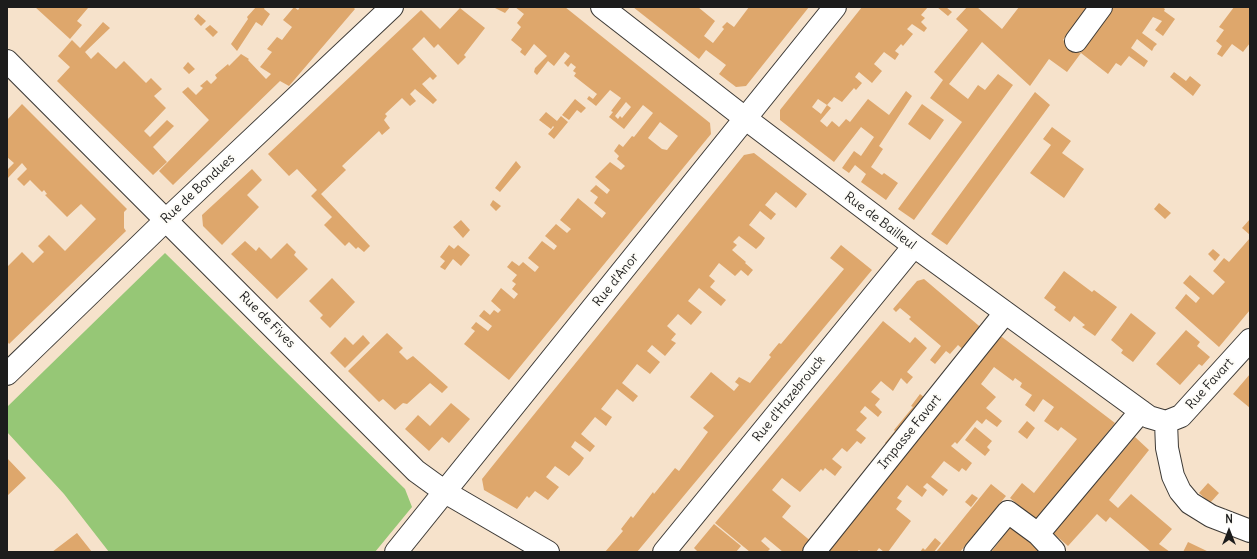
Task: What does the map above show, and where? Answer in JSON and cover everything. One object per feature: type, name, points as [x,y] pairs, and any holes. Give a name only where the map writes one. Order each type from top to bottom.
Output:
[{"type":"street","name":"Rue de Bondues","points":[[7,374],[166,220],[392,7]]},
{"type":"street","name":"Rue de Bailleul","points":[[602,7],[746,119],[1005,313],[1149,417],[1166,422]]},
{"type":"street","name":"Rue d'Anor","points":[[396,552],[835,7]]},
{"type":"street","points":[[1076,41],[1101,7]]},
{"type":"street","name":"Rue de Fives","points":[[7,61],[406,461],[445,492],[548,552]]},
{"type":"street","name":"Rue d'Hazebrouck","points":[[664,552],[914,246]]},
{"type":"street","name":"Impasse Favart","points":[[814,552],[1005,313]]},
{"type":"street","name":"Rue Favart","points":[[1166,422],[1176,419],[1186,412],[1250,340]]},
{"type":"street","points":[[1038,534],[1141,411]]},
{"type":"street","points":[[1166,422],[1166,448],[1173,476],[1180,491],[1190,503],[1211,516],[1250,531]]},
{"type":"street","points":[[975,552],[1008,512],[1038,534],[1054,552]]},
{"type":"green space","points":[[165,253],[405,489],[412,507],[375,552],[109,552],[64,494],[7,432],[7,407]]},
{"type":"building","points":[[35,7],[88,8],[77,21],[82,25],[70,39]]},
{"type":"building","points":[[256,7],[265,7],[264,9],[270,14],[262,26],[256,22],[237,51],[231,44],[248,19],[247,17]]},
{"type":"building","points":[[294,7],[298,10],[300,7],[353,7],[355,9],[289,86],[280,81],[173,185],[159,171],[209,120],[182,92],[188,87],[196,95],[203,88],[200,86],[207,80],[211,84],[217,78],[215,75],[228,64],[229,66],[241,54],[249,59],[248,60],[266,79],[271,74],[260,67],[272,52],[267,49],[277,37],[282,40],[292,27],[283,20]]},
{"type":"building","points":[[493,7],[510,7],[505,13]]},
{"type":"building","points":[[515,7],[565,7],[710,123],[711,134],[509,380],[464,344],[475,331],[471,328],[476,322],[488,331],[492,326],[479,316],[484,310],[490,315],[494,310],[498,313],[501,310],[491,301],[501,288],[514,299],[518,294],[512,289],[516,284],[512,281],[517,275],[507,267],[512,261],[519,266],[523,262],[535,272],[539,267],[528,258],[542,241],[554,250],[557,246],[545,236],[556,224],[567,233],[571,229],[560,220],[578,198],[602,218],[606,213],[594,203],[598,197],[590,191],[596,185],[607,194],[610,190],[595,177],[610,162],[621,170],[625,166],[617,159],[619,156],[614,151],[619,144],[623,147],[632,136],[634,137],[653,113],[643,105],[624,129],[609,117],[613,112],[611,111],[621,98],[610,90],[596,106],[587,99],[589,96],[593,99],[597,94],[574,76],[576,73],[573,71],[576,67],[571,63],[568,67],[564,63],[570,56],[565,52],[554,66],[548,61],[537,75],[534,72],[535,68],[547,56],[534,44],[525,56],[520,52],[522,49],[511,40],[521,27],[517,23],[524,14]],"holes":[[[626,102],[631,107],[622,118],[620,116],[618,119],[615,116]],[[660,122],[678,136],[667,150],[662,149],[648,138]]]},
{"type":"building","points":[[633,7],[698,7],[715,21],[704,36],[713,43],[724,29],[722,27],[727,22],[734,27],[749,7],[809,7],[746,86],[736,87],[719,74],[726,65],[706,50],[699,59]]},
{"type":"building","points":[[862,7],[928,7],[921,15],[925,18],[921,22],[927,28],[924,32],[912,24],[907,29],[913,34],[903,46],[901,44],[895,51],[899,54],[895,60],[884,52],[874,64],[882,71],[872,83],[859,72],[855,77],[862,83],[856,90],[854,88],[842,102],[834,97],[827,105],[831,108],[820,121],[827,127],[832,121],[839,127],[846,119],[850,122],[868,99],[889,115],[906,91],[912,96],[879,146],[883,149],[871,167],[882,175],[884,173],[898,183],[886,200],[861,182],[866,174],[855,165],[849,173],[842,168],[854,151],[861,156],[874,137],[861,127],[834,162],[780,120],[780,110]],"holes":[[[818,99],[827,105],[821,114],[812,107]]]},
{"type":"building","points":[[937,7],[946,7],[952,12],[948,16]]},
{"type":"building","points":[[967,7],[977,7],[1002,29],[1019,7],[1087,7],[1063,40],[1080,53],[1113,7],[1162,7],[1165,9],[1164,11],[1175,19],[1163,36],[1155,30],[1162,21],[1153,17],[1142,33],[1157,44],[1152,51],[1137,39],[1131,48],[1148,61],[1144,67],[1129,56],[1121,66],[1116,63],[1108,74],[1081,53],[1067,72],[1049,59],[1030,86],[982,42],[949,84],[968,99],[978,85],[985,90],[998,74],[1013,85],[914,220],[898,209],[962,122],[930,98],[943,80],[934,72],[968,30],[956,19]]},
{"type":"building","points":[[1234,7],[1250,7],[1250,43],[1243,52],[1232,44],[1222,57],[1217,54],[1222,46],[1216,41],[1224,30],[1219,27]]},
{"type":"building","points":[[460,8],[485,28],[464,55],[466,57],[458,65],[438,44],[434,48],[424,37],[412,49],[437,76],[433,80],[430,77],[422,84],[437,100],[433,104],[415,89],[410,94],[416,101],[410,106],[402,98],[385,114],[387,116],[384,120],[390,128],[382,135],[379,131],[342,166],[346,170],[321,194],[370,246],[364,252],[358,247],[356,249],[349,242],[345,246],[324,225],[332,217],[311,196],[317,190],[297,169],[289,176],[268,154],[421,10],[440,29]]},
{"type":"building","points":[[198,14],[206,21],[201,26],[194,19]]},
{"type":"building","points":[[103,22],[110,28],[85,52],[91,59],[98,52],[116,69],[124,61],[146,83],[151,78],[162,89],[154,96],[166,108],[144,131],[150,137],[167,120],[174,126],[153,147],[167,162],[153,175],[57,81],[70,67],[58,56],[72,40],[80,48]]},
{"type":"building","points":[[210,25],[218,32],[213,37],[205,29]]},
{"type":"building","points":[[188,62],[195,69],[189,74],[183,68]]},
{"type":"building","points":[[1174,72],[1186,81],[1190,76],[1201,85],[1193,96],[1170,77]]},
{"type":"building","points":[[1035,92],[1050,105],[947,245],[931,234]]},
{"type":"building","points":[[575,99],[586,108],[581,113],[577,110],[569,120],[562,115]]},
{"type":"building","points":[[22,104],[127,209],[124,212],[124,228],[126,231],[9,344],[7,341],[7,267],[22,252],[33,263],[44,252],[38,246],[49,235],[65,251],[96,219],[81,204],[67,217],[45,195],[47,194],[44,190],[42,192],[30,180],[24,186],[17,179],[27,169],[22,163],[7,179],[7,170],[14,163],[7,157],[7,120]]},
{"type":"building","points":[[922,104],[944,120],[930,140],[908,124]]},
{"type":"building","points":[[546,112],[557,121],[561,116],[568,122],[554,139],[548,134],[554,127],[553,126],[551,129],[539,120]]},
{"type":"building","points":[[1052,127],[1071,141],[1062,153],[1084,169],[1064,198],[1030,173],[1051,145],[1043,139]]},
{"type":"building","points":[[754,153],[807,194],[796,208],[776,192],[765,205],[776,214],[771,220],[760,211],[749,225],[765,238],[761,244],[756,249],[739,236],[733,242],[737,245],[732,250],[753,270],[748,276],[741,270],[735,276],[719,263],[709,276],[715,281],[710,287],[726,300],[721,306],[699,288],[688,301],[702,312],[691,325],[678,314],[667,326],[676,334],[671,340],[676,343],[665,356],[652,345],[647,351],[660,362],[650,374],[637,364],[622,383],[638,396],[633,402],[617,389],[601,409],[612,417],[606,426],[595,417],[581,434],[595,446],[590,452],[575,441],[571,447],[584,458],[580,464],[569,476],[555,466],[546,477],[559,487],[548,500],[535,491],[529,498],[527,496],[517,509],[484,490],[482,479],[502,454],[744,155]]},
{"type":"building","points":[[516,161],[521,167],[500,192],[495,188]]},
{"type":"building","points":[[252,169],[262,180],[247,195],[259,207],[222,245],[203,226],[202,215]]},
{"type":"building","points":[[493,200],[501,206],[496,211],[490,205]]},
{"type":"building","points":[[1159,203],[1171,213],[1165,219],[1154,209]]},
{"type":"building","points":[[1250,219],[1250,235],[1242,228]]},
{"type":"building","points":[[461,220],[470,230],[463,238],[453,227]]},
{"type":"building","points":[[1250,238],[1250,310],[1219,347],[1175,308],[1186,294],[1196,303],[1200,298],[1183,283],[1190,275],[1213,295],[1225,282],[1213,271],[1224,258],[1229,262]]},
{"type":"building","points":[[245,241],[256,251],[259,247],[271,259],[287,243],[296,252],[294,255],[308,269],[277,299],[231,254]]},
{"type":"building","points":[[449,245],[454,249],[458,245],[470,255],[461,266],[453,259],[445,270],[440,267],[445,261],[440,257]]},
{"type":"building","points":[[841,245],[872,270],[637,552],[605,552],[623,531],[621,529],[631,516],[633,518],[653,492],[654,494],[675,468],[679,471],[708,432],[703,428],[714,416],[690,397],[711,372],[734,391],[739,385],[735,382],[739,377],[750,383],[771,357],[769,355],[779,343],[781,344],[844,269],[830,258]]},
{"type":"building","points":[[1213,249],[1220,255],[1215,261],[1208,254]]},
{"type":"building","points":[[1064,271],[1092,292],[1094,290],[1117,307],[1095,336],[1082,327],[1085,325],[1074,316],[1070,322],[1054,310],[1056,307],[1044,298]]},
{"type":"building","points":[[332,278],[355,302],[330,328],[320,318],[323,315],[309,301]]},
{"type":"building","points":[[924,279],[985,331],[967,353],[958,345],[950,354],[946,351],[935,364],[930,360],[941,346],[909,319],[911,317],[900,308],[896,312],[893,309],[917,281]]},
{"type":"building","points":[[1131,313],[1156,333],[1133,362],[1121,353],[1123,350],[1111,340]]},
{"type":"building","points":[[883,321],[910,343],[915,337],[927,348],[907,372],[913,377],[907,384],[901,378],[893,391],[881,381],[871,392],[880,399],[875,405],[882,412],[878,417],[865,406],[860,412],[867,418],[856,430],[866,438],[861,444],[857,441],[847,452],[842,448],[832,459],[842,467],[835,476],[825,468],[823,471],[821,469],[800,492],[782,478],[772,490],[791,506],[782,517],[813,543],[806,552],[783,552],[765,537],[761,541],[770,549],[767,552],[750,552],[715,523]]},
{"type":"building","points":[[1186,330],[1200,342],[1197,346],[1210,357],[1202,366],[1199,364],[1180,385],[1156,364]]},
{"type":"building","points":[[387,333],[403,348],[399,352],[407,360],[413,356],[448,387],[442,393],[430,383],[407,404],[403,403],[395,410],[383,399],[379,402],[348,371]]},
{"type":"building","points":[[363,335],[370,343],[345,368],[330,353],[345,337],[353,345]]},
{"type":"building","points":[[1002,337],[1115,423],[1037,521],[1010,498],[1022,483],[1034,493],[1077,439],[1061,427],[1058,431],[1044,421],[1054,407],[1043,399],[1034,412],[1025,405],[1032,395],[1020,387],[1022,383],[1015,378],[1013,381],[994,367],[981,384],[996,397],[986,408],[1002,421],[997,427],[986,419],[982,424],[977,420],[957,444],[955,442],[951,446],[972,463],[966,471],[962,468],[959,472],[944,461],[931,477],[948,490],[943,496],[927,483],[923,487],[927,490],[922,497],[907,485],[897,498],[902,501],[896,509],[911,521],[888,552],[884,552],[879,548],[876,552],[861,552],[859,550],[857,552],[818,552],[991,338]]},
{"type":"building","points":[[1250,374],[1250,408],[1233,394]]},
{"type":"building","points":[[920,394],[929,401],[891,447],[885,443],[913,407],[911,406]]},
{"type":"building","points":[[451,403],[470,419],[449,443],[442,437],[429,451],[405,429],[418,415],[430,426]]},
{"type":"building","points":[[1027,421],[1035,428],[1027,439],[1018,432]]},
{"type":"building","points":[[975,427],[992,441],[987,447],[990,450],[985,456],[965,440]]},
{"type":"building","points":[[1135,437],[1149,450],[1109,500],[1118,508],[1131,494],[1172,529],[1159,544],[1170,552],[1151,552],[1110,517],[1106,522],[1097,514],[1068,546],[1053,533]]},
{"type":"building","points":[[7,458],[26,478],[7,496]]},
{"type":"building","points":[[1208,483],[1219,493],[1210,503],[1199,493]]},
{"type":"building","points":[[991,484],[1006,496],[960,552],[936,552]]},
{"type":"building","points":[[972,494],[978,498],[971,507],[965,502]]},
{"type":"building","points":[[714,524],[741,546],[736,552],[698,552],[694,548]]},
{"type":"building","points":[[1012,525],[1041,549],[1039,552],[991,552]]},
{"type":"building","points":[[77,533],[92,552],[52,552]]},
{"type":"building","points":[[935,538],[941,543],[934,552],[920,552],[923,548],[925,550]]},
{"type":"building","points":[[1188,542],[1209,552],[1183,552]]}]
